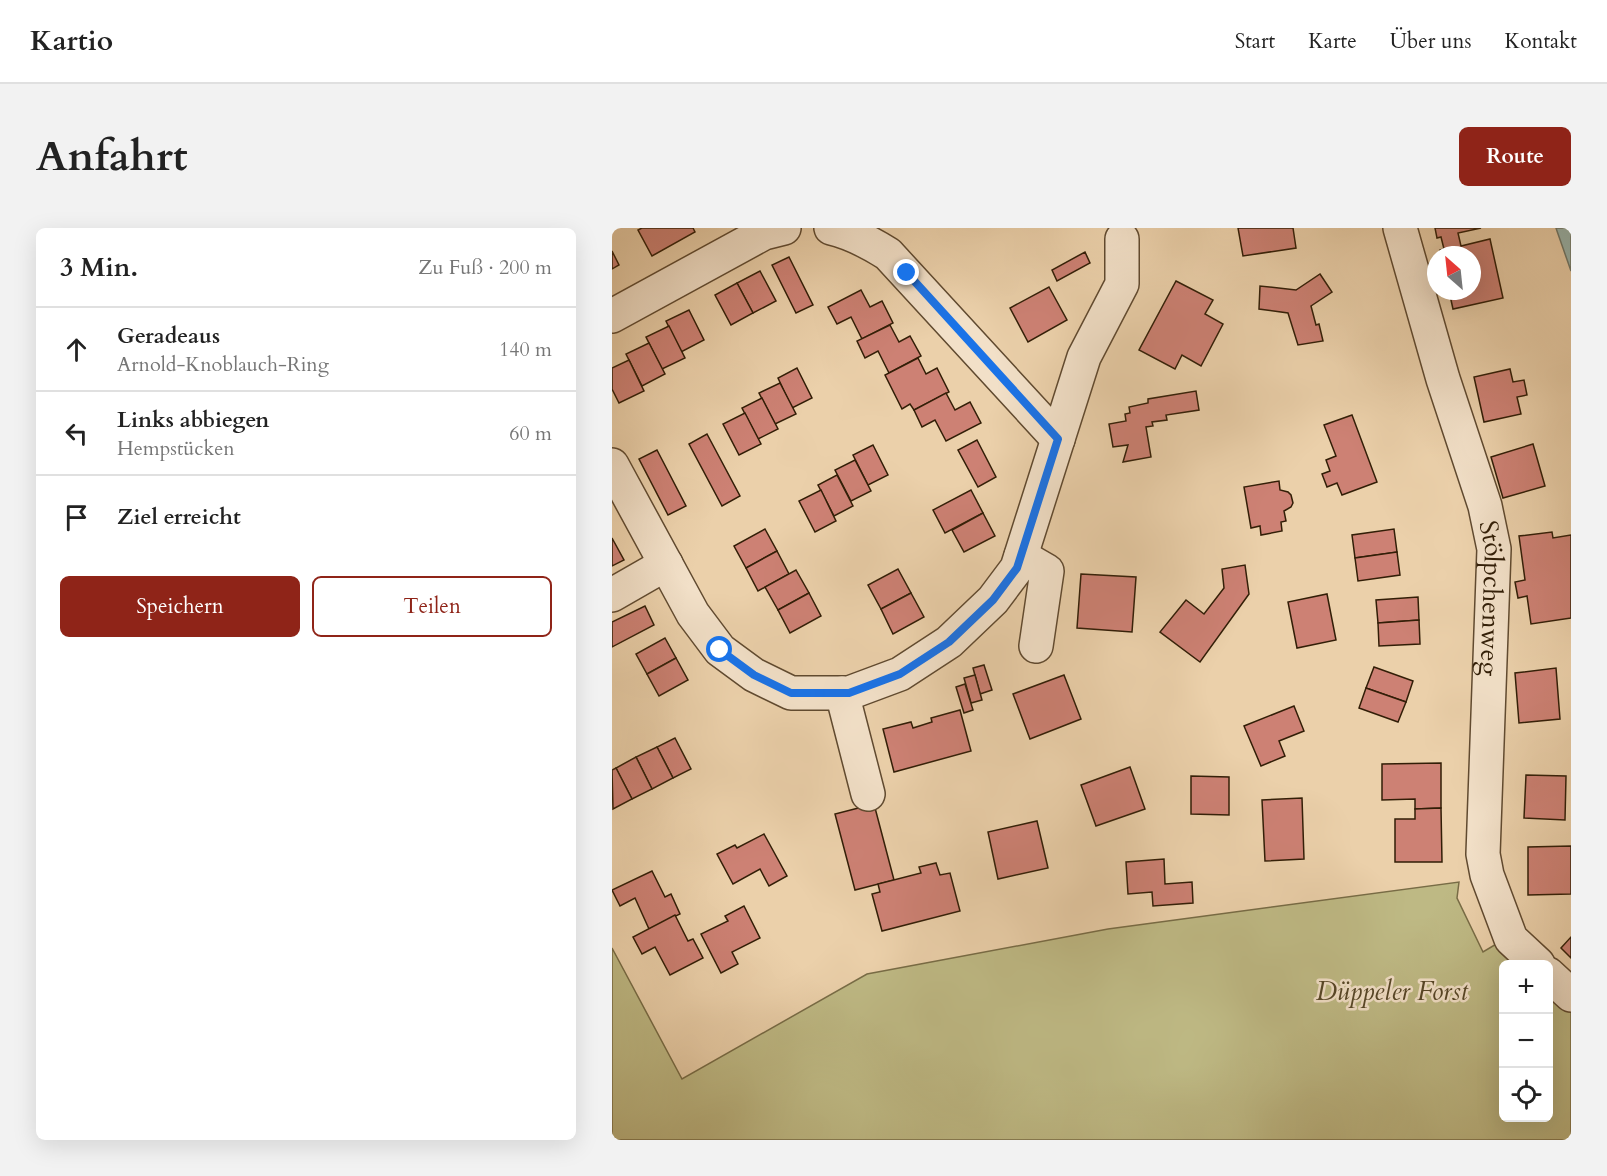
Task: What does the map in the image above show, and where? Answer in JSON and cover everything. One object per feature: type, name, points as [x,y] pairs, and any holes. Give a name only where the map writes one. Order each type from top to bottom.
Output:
[{"type":"street","points":[[612,316],[764,233],[784,228]]},
{"type":"street","points":[[831,228],[867,240],[888,254],[1058,439]]},
{"type":"street","name":"Stölpchenweg","points":[[1400,228],[1443,379],[1485,506],[1494,549],[1483,854],[1487,875],[1511,939],[1534,960]]},
{"type":"street","points":[[612,465],[693,614],[720,650],[754,675],[791,693],[849,693],[900,674],[949,642],[993,600],[1017,568],[1084,357],[1122,284],[1122,239]]},
{"type":"street","points":[[1021,556],[1047,571],[1036,646]]},
{"type":"street","points":[[612,595],[666,564]]},
{"type":"street","points":[[842,693],[868,794]]},
{"type":"street","points":[[1553,979],[1571,995]]},
{"type":"green space","name":"Düppeler Forst","points":[[1459,882],[1457,898],[1483,952],[1498,943],[1525,960],[1499,960],[1499,1122],[1553,1122],[1553,986],[1571,1004],[1571,1140],[612,1140],[612,948],[682,1079],[867,974],[1108,929]]},
{"type":"water","points":[[1556,228],[1571,228],[1571,271],[1557,231]]},
{"type":"building","points":[[642,228],[693,228],[695,232],[652,256],[638,230]]},
{"type":"building","points":[[1238,228],[1293,228],[1296,248],[1243,256]]},
{"type":"building","points":[[1435,228],[1481,228],[1458,233],[1461,246],[1443,246],[1441,237],[1437,238]]},
{"type":"building","points":[[1490,239],[1503,298],[1453,309],[1451,300],[1481,300],[1481,246],[1461,246]]},
{"type":"building","points":[[612,251],[619,265],[612,269]]},
{"type":"building","points":[[1085,252],[1090,263],[1057,281],[1052,270]]},
{"type":"building","points":[[789,257],[813,305],[796,313],[772,265]]},
{"type":"building","points":[[760,271],[776,301],[753,313],[737,283]]},
{"type":"building","points":[[1320,274],[1332,292],[1311,306],[1323,341],[1298,345],[1288,313],[1259,309],[1260,286],[1296,290]]},
{"type":"building","points":[[1176,281],[1213,300],[1205,314],[1223,324],[1201,366],[1182,355],[1175,369],[1139,350]]},
{"type":"building","points":[[737,283],[753,313],[731,325],[715,295]]},
{"type":"building","points":[[1049,287],[1067,320],[1028,342],[1010,308]]},
{"type":"building","points":[[861,290],[870,307],[882,301],[893,323],[862,339],[851,317],[837,324],[828,307]]},
{"type":"building","points":[[689,310],[704,340],[681,352],[666,321]]},
{"type":"building","points":[[890,325],[899,342],[910,336],[921,356],[889,373],[878,351],[865,358],[857,341]]},
{"type":"building","points":[[669,326],[685,358],[662,369],[646,337]]},
{"type":"building","points":[[649,343],[665,374],[642,386],[626,354]]},
{"type":"building","points":[[918,358],[926,374],[937,368],[949,392],[914,410],[910,404],[902,409],[885,375]]},
{"type":"building","points":[[629,360],[644,391],[619,403],[612,389],[612,368]]},
{"type":"building","points":[[797,368],[812,398],[792,408],[778,378]]},
{"type":"building","points":[[1510,369],[1513,382],[1524,380],[1527,395],[1517,397],[1521,414],[1484,422],[1474,377]]},
{"type":"building","points":[[780,383],[796,414],[775,424],[759,393]]},
{"type":"building","points":[[1196,391],[1199,410],[1166,415],[1167,420],[1152,422],[1153,426],[1146,427],[1151,457],[1123,462],[1128,445],[1113,447],[1109,424],[1126,421],[1125,414],[1130,413],[1129,407],[1148,403],[1148,399]]},
{"type":"building","points":[[946,393],[955,410],[970,402],[981,423],[946,441],[935,420],[922,427],[914,410]]},
{"type":"building","points":[[762,398],[778,429],[758,439],[742,408]]},
{"type":"building","points":[[745,413],[761,444],[739,455],[723,424]]},
{"type":"building","points":[[1352,415],[1377,482],[1342,495],[1337,483],[1327,487],[1322,474],[1330,471],[1326,460],[1336,456],[1324,425]]},
{"type":"building","points":[[707,434],[740,496],[722,506],[689,444]]},
{"type":"building","points":[[977,440],[996,477],[978,487],[958,450]]},
{"type":"building","points":[[1533,444],[1545,486],[1503,498],[1491,457]]},
{"type":"building","points":[[873,445],[888,475],[868,485],[853,455]]},
{"type":"building","points":[[657,450],[686,506],[668,515],[639,459]]},
{"type":"building","points":[[855,460],[871,491],[851,501],[835,470]]},
{"type":"building","points":[[837,475],[853,506],[834,516],[818,485]]},
{"type":"building","points":[[1279,481],[1280,490],[1291,495],[1293,503],[1284,511],[1286,521],[1281,522],[1282,531],[1261,535],[1260,526],[1251,528],[1244,487]]},
{"type":"building","points":[[821,490],[836,521],[815,532],[799,501]]},
{"type":"building","points":[[971,490],[983,513],[945,533],[933,510]]},
{"type":"building","points":[[983,513],[995,536],[964,552],[952,530]]},
{"type":"building","points":[[765,529],[777,551],[746,568],[734,546]]},
{"type":"building","points":[[1394,529],[1397,552],[1355,558],[1352,535]]},
{"type":"building","points":[[1552,532],[1553,538],[1571,535],[1571,618],[1531,624],[1527,596],[1518,598],[1515,582],[1525,580],[1519,536]]},
{"type":"building","points":[[612,538],[624,560],[612,566]]},
{"type":"building","points":[[777,551],[789,574],[758,591],[746,568]]},
{"type":"building","points":[[1397,552],[1400,575],[1358,581],[1355,558]]},
{"type":"building","points":[[1245,565],[1249,594],[1200,662],[1160,632],[1186,600],[1204,614],[1224,588],[1222,569]]},
{"type":"building","points":[[898,569],[911,593],[881,609],[868,585]]},
{"type":"building","points":[[796,570],[809,593],[778,610],[765,587]]},
{"type":"building","points":[[1081,574],[1136,577],[1132,632],[1077,628]]},
{"type":"building","points":[[809,593],[821,616],[790,633],[778,610]]},
{"type":"building","points":[[911,593],[924,617],[893,634],[881,609]]},
{"type":"building","points":[[1327,594],[1336,640],[1297,648],[1288,602]]},
{"type":"building","points":[[1418,597],[1419,620],[1378,623],[1376,600]]},
{"type":"building","points":[[645,606],[654,625],[612,647],[612,622]]},
{"type":"building","points":[[1419,620],[1420,644],[1379,646],[1378,623]]},
{"type":"building","points":[[665,638],[676,658],[647,674],[636,654]]},
{"type":"building","points":[[676,658],[688,680],[659,696],[647,674]]},
{"type":"building","points":[[984,665],[992,690],[980,694],[973,668]]},
{"type":"building","points":[[1374,667],[1413,681],[1406,702],[1366,688]]},
{"type":"building","points":[[1556,668],[1560,719],[1519,723],[1515,673]]},
{"type":"building","points":[[975,675],[982,700],[971,703],[964,678]]},
{"type":"building","points":[[1064,675],[1081,719],[1030,739],[1013,694]]},
{"type":"building","points":[[965,684],[973,710],[964,713],[956,687]]},
{"type":"building","points":[[1366,688],[1406,702],[1398,722],[1359,708]]},
{"type":"building","points":[[1294,706],[1304,731],[1279,741],[1285,756],[1261,766],[1244,726]]},
{"type":"building","points":[[960,710],[971,751],[894,772],[883,729],[911,722],[913,728],[932,722],[931,718]]},
{"type":"building","points":[[675,738],[691,769],[673,778],[657,747]]},
{"type":"building","points":[[657,747],[673,778],[652,789],[636,757]]},
{"type":"building","points":[[636,757],[652,789],[632,799],[616,768]]},
{"type":"building","points":[[1441,763],[1441,808],[1415,809],[1415,799],[1382,800],[1382,764]]},
{"type":"building","points":[[1130,767],[1145,809],[1096,826],[1081,785]]},
{"type":"building","points":[[616,768],[632,799],[613,809],[612,770]]},
{"type":"building","points":[[1526,775],[1566,776],[1565,820],[1524,818]]},
{"type":"building","points":[[1191,776],[1229,777],[1229,815],[1191,814]]},
{"type":"building","points":[[1302,798],[1304,859],[1265,861],[1262,800]]},
{"type":"building","points":[[874,804],[894,880],[855,890],[835,814]]},
{"type":"building","points":[[1441,808],[1442,862],[1395,862],[1395,819],[1415,819],[1415,809]]},
{"type":"building","points":[[1037,821],[1048,868],[998,879],[988,832]]},
{"type":"building","points":[[764,834],[787,876],[769,886],[760,869],[733,884],[717,854],[735,845],[737,848]]},
{"type":"building","points":[[1571,846],[1571,894],[1528,895],[1528,847]]},
{"type":"building","points":[[1164,859],[1165,884],[1192,882],[1193,903],[1153,906],[1152,892],[1128,894],[1126,862]]},
{"type":"building","points":[[936,863],[940,875],[950,873],[960,911],[882,931],[872,894],[880,892],[878,884],[921,873],[919,867]]},
{"type":"building","points":[[652,871],[665,897],[671,894],[680,914],[649,929],[635,898],[620,906],[612,890]]},
{"type":"building","points":[[744,906],[760,938],[732,952],[738,964],[721,973],[701,934],[728,921],[725,916]]},
{"type":"building","points":[[675,915],[688,941],[693,939],[703,958],[670,975],[655,947],[642,954],[633,937]]},
{"type":"building","points":[[1571,937],[1571,958],[1561,948]]},
{"type":"route","points":[[720,650],[754,675],[791,693],[849,693],[900,674],[949,642],[993,600],[1017,568],[1058,439],[907,273]]}]
